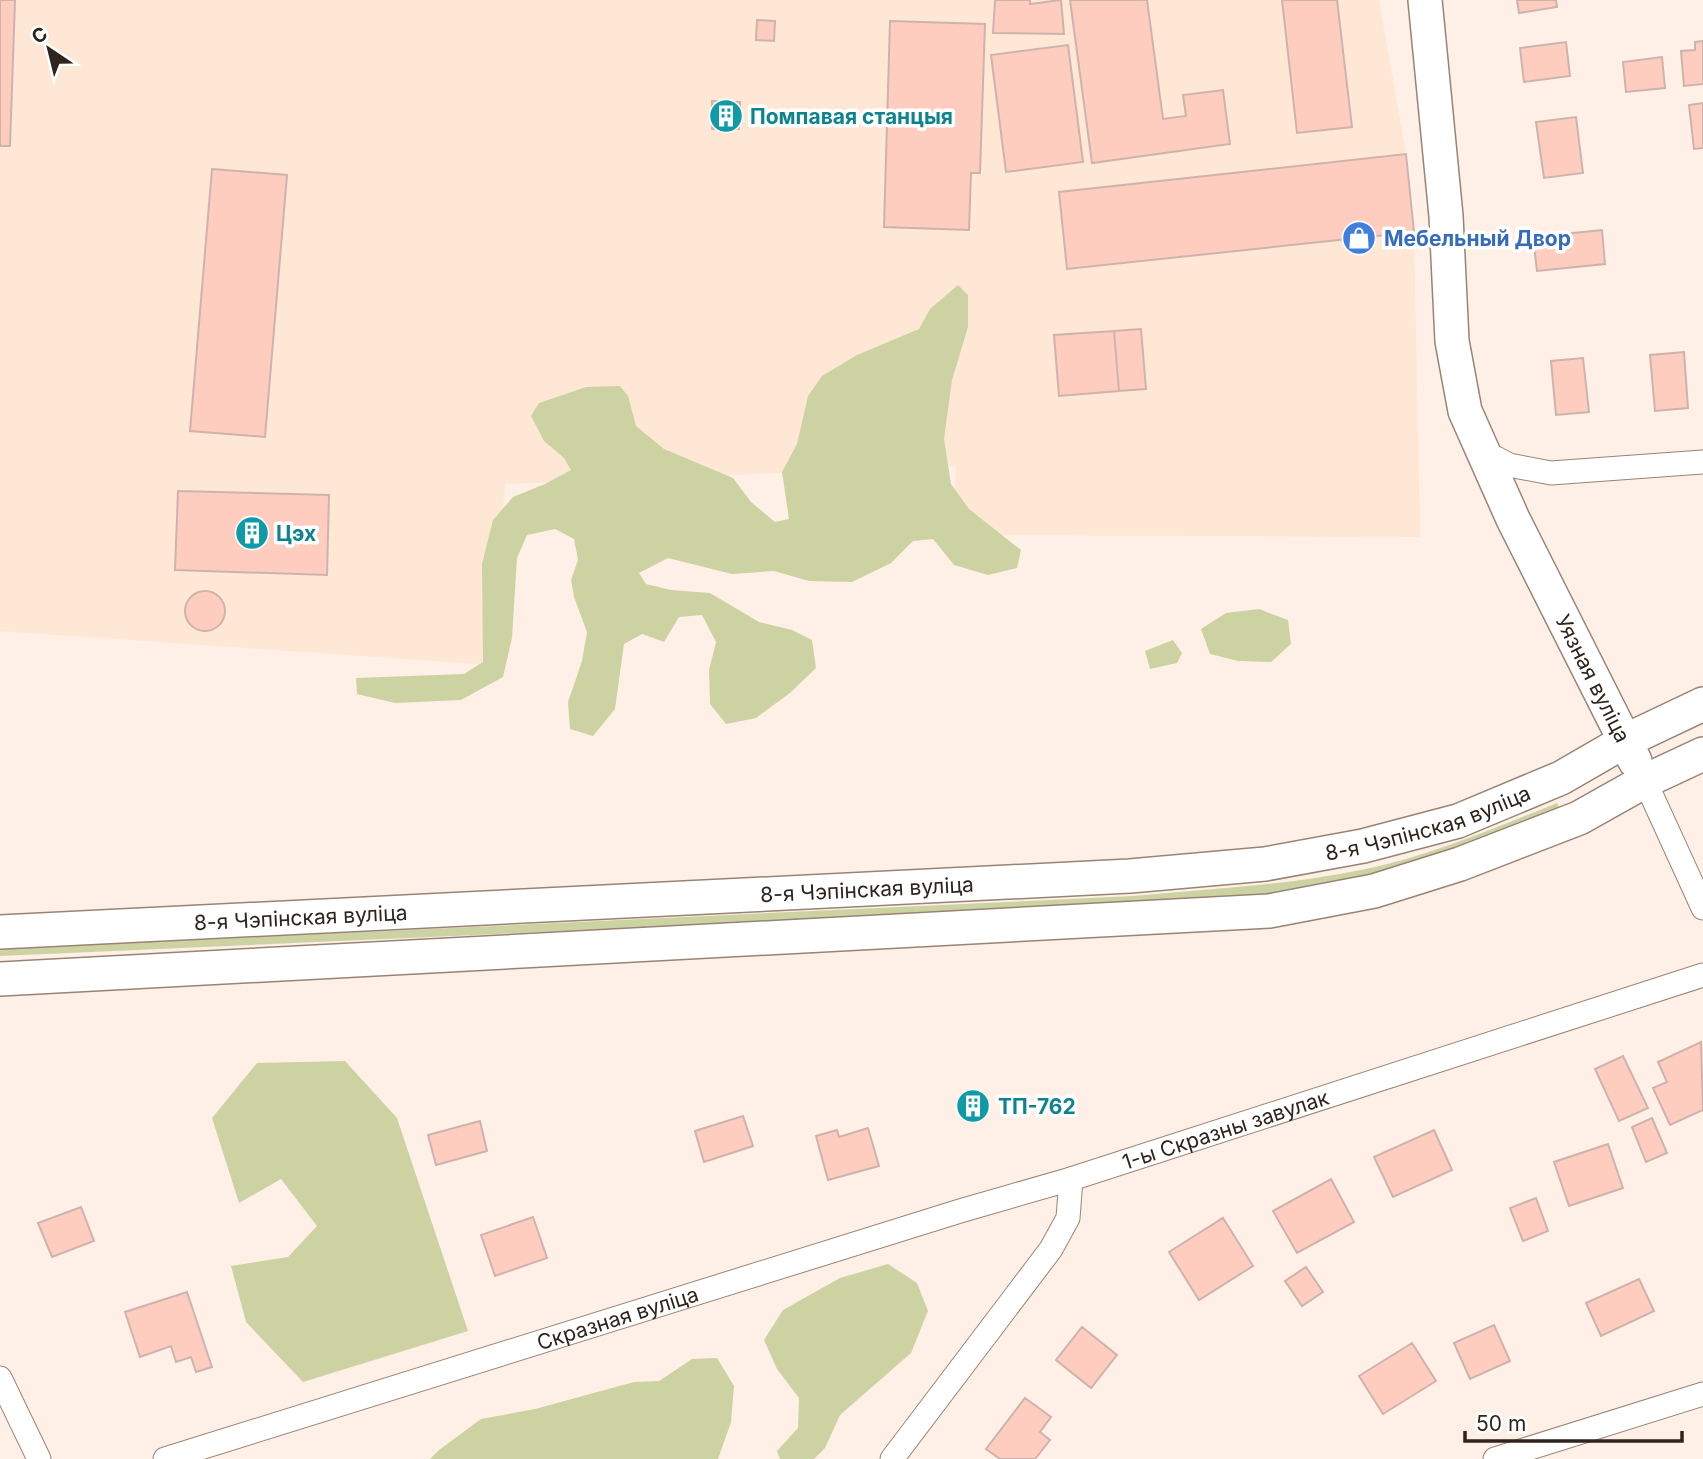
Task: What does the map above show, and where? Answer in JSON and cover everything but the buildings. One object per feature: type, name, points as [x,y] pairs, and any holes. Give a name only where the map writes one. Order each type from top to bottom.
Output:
[{"type":"main road","name":"Уязная вуліца","points":[[1424,0],[1446,216],[1452,341],[1465,411],[1513,519],[1645,781]]},
{"type":"main road","name":"8-я Чэпінская вуліца","points":[[0,932],[1130,876],[1265,864],[1363,846],[1458,821],[1560,778],[1625,741],[1703,704]]},
{"type":"main road","name":"8-я Чэпінская вуліца","points":[[0,979],[1269,911],[1374,891],[1460,864],[1578,818],[1645,781],[1703,754]]},
{"type":"street","points":[[1481,450],[1508,465],[1551,473],[1703,462]]},
{"type":"street","name":"Уязная вуліца","points":[[1645,781],[1703,908]]},
{"type":"street","name":"1-ы Скразны завулак","points":[[1071,1179],[1703,975]]},
{"type":"street","points":[[892,1459],[1051,1249],[1068,1218],[1071,1179]]},
{"type":"street","name":"Скразная вуліца","points":[[165,1459],[960,1211],[1071,1179]]},
{"type":"street","points":[[0,1378],[39,1459]]},
{"type":"street","points":[[1495,1459],[1703,1394]]},
{"type":"shaded area","points":[[0,0],[1379,0],[1406,154],[1414,232],[1420,537],[950,535],[956,466],[505,484],[491,665],[0,631]]},
{"type":"green space","points":[[958,285],[968,295],[968,327],[952,380],[944,439],[951,484],[969,509],[1021,550],[1017,568],[988,575],[954,565],[933,539],[913,541],[891,563],[852,582],[809,581],[774,571],[732,574],[668,558],[639,573],[646,584],[671,590],[710,593],[759,622],[792,630],[812,640],[816,668],[790,693],[756,718],[726,724],[710,704],[709,670],[716,642],[702,615],[679,617],[664,642],[642,634],[624,644],[615,709],[593,736],[570,729],[568,702],[582,661],[587,632],[574,597],[571,580],[578,560],[574,539],[555,529],[527,535],[517,558],[512,638],[503,677],[461,700],[395,703],[357,694],[356,678],[464,674],[483,662],[482,564],[493,520],[513,497],[571,470],[564,458],[544,441],[531,416],[539,403],[586,387],[620,386],[628,396],[636,426],[664,449],[733,478],[751,502],[775,522],[789,519],[782,472],[797,444],[808,396],[822,376],[857,355],[919,329],[930,309]]},
{"type":"green space","points":[[1259,609],[1288,620],[1291,644],[1271,662],[1238,661],[1210,654],[1201,629],[1226,613]]},
{"type":"green space","points":[[1173,640],[1182,653],[1177,663],[1150,669],[1145,651]]},
{"type":"green space","points":[[1557,803],[1561,812],[1369,879],[1268,895],[1134,906],[0,956],[0,949],[1133,896],[1250,886],[1308,879],[1391,863],[1463,840]]},
{"type":"green space","points":[[345,1061],[397,1118],[468,1331],[303,1382],[246,1322],[231,1266],[288,1257],[317,1226],[281,1179],[239,1203],[212,1118],[257,1063]]},
{"type":"green space","points":[[888,1264],[917,1283],[928,1311],[911,1353],[840,1415],[825,1448],[814,1459],[780,1459],[777,1451],[798,1428],[799,1398],[777,1369],[764,1340],[783,1310],[840,1278]]},
{"type":"green space","points":[[717,1358],[734,1386],[731,1422],[718,1459],[430,1459],[481,1419],[535,1409],[634,1382],[659,1381],[692,1359]]},
{"type":"place","name":"Помпавая станцыя","points":[[726,116]]},
{"type":"place","name":"Мебельный Двор","points":[[1359,238]]},
{"type":"place","name":"Цэх","points":[[252,533]]},
{"type":"place","name":"ТП-762","points":[[973,1106]]}]
